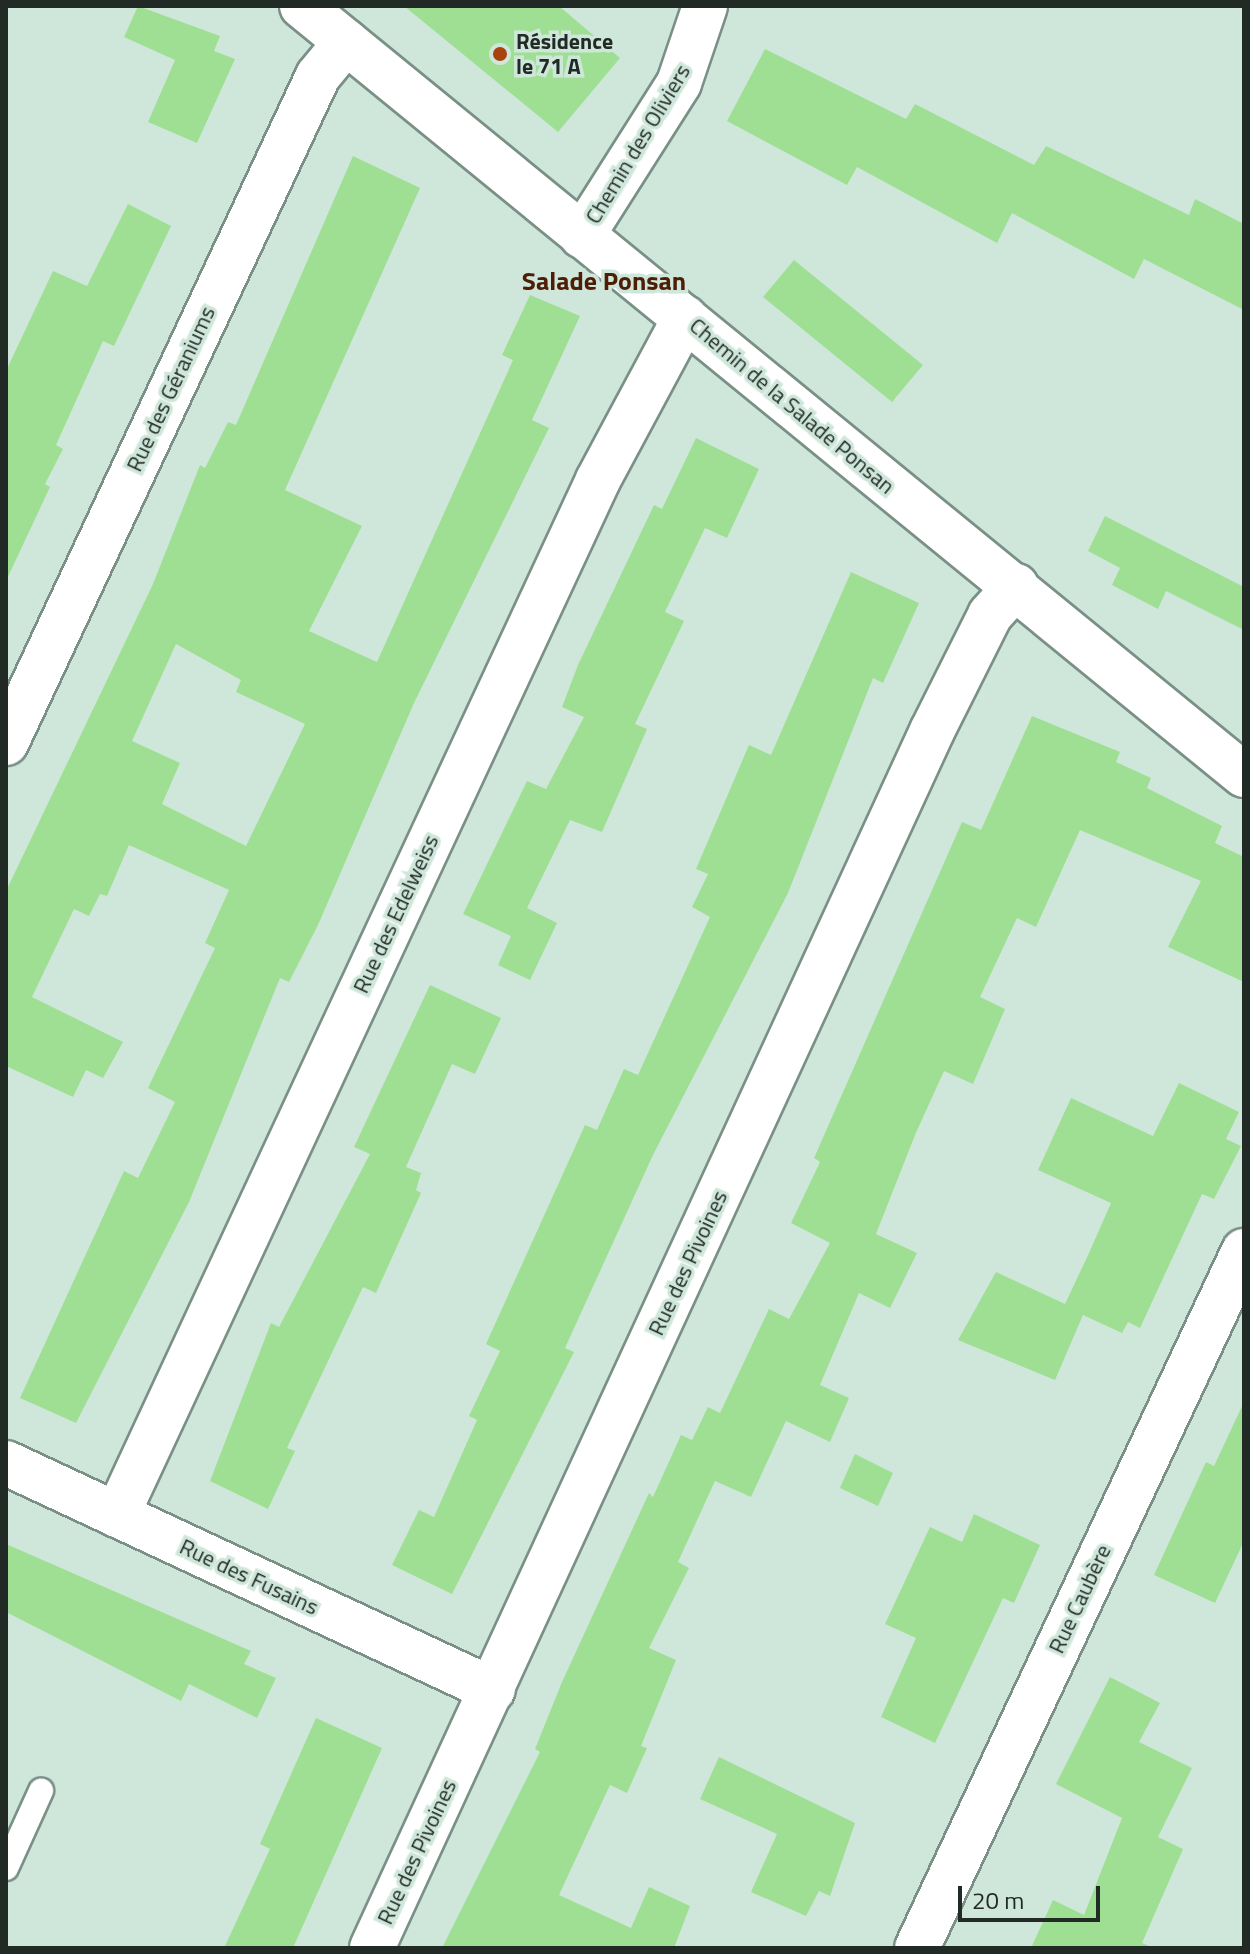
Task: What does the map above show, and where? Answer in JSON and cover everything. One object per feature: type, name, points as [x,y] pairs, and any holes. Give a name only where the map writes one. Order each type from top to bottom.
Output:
[{"type":"street","name":"Chemin de la Salade Ponsan","points":[[302,6],[1244,775]]},
{"type":"street","name":"Chemin des Oliviers","points":[[582,236],[679,83],[705,6]]},
{"type":"street","name":"Rue des Géraniums","points":[[6,743],[311,90],[346,42]]},
{"type":"street","name":"Rue des Edelweiss","points":[[117,1515],[598,480],[685,318]]},
{"type":"street","name":"Rue des Pivoines","points":[[372,1948],[932,731],[990,615],[1016,586]]},
{"type":"street","name":"Rue Caubère","points":[[917,1948],[1244,1251]]},
{"type":"street","name":"Rue des Fusains","points":[[6,1463],[493,1690]]},
{"type":"lane","points":[[6,1868],[41,1791]]},
{"type":"building","points":[[138,6],[220,36],[214,51],[235,59],[197,143],[148,122],[175,60],[124,37]]},
{"type":"building","points":[[404,6],[559,6],[620,58],[558,132]]},
{"type":"building","points":[[765,49],[906,119],[915,104],[1034,165],[1046,146],[1189,215],[1195,199],[1244,224],[1244,310],[1144,259],[1134,279],[1012,213],[997,243],[857,167],[847,185],[727,121]]},
{"type":"building","points":[[353,156],[420,188],[285,490],[362,526],[309,631],[377,662],[513,360],[502,355],[530,295],[580,316],[532,420],[549,428],[414,703],[318,925],[289,982],[280,978],[189,1202],[76,1423],[20,1398],[124,1171],[138,1178],[175,1102],[148,1088],[215,948],[205,943],[229,890],[129,845],[107,896],[100,894],[89,916],[74,909],[32,997],[123,1042],[103,1078],[86,1070],[73,1097],[6,1066],[6,891],[153,584],[200,465],[205,468],[228,422],[236,425]],"holes":[[[176,644],[241,680],[236,692],[305,724],[246,846],[162,804],[180,763],[132,741]]]},
{"type":"building","points":[[128,204],[171,226],[114,346],[103,341],[56,445],[63,449],[45,484],[50,487],[6,581],[6,371],[53,271],[87,286]]},
{"type":"building","points":[[794,260],[923,365],[892,402],[763,297]]},
{"type":"building","points":[[696,438],[759,469],[727,538],[705,528],[665,612],[684,621],[635,724],[647,729],[602,832],[570,820],[527,908],[557,923],[530,980],[498,965],[511,936],[463,914],[527,781],[546,789],[584,717],[562,707],[578,665],[654,505],[662,509]]},
{"type":"building","points":[[1105,516],[1244,587],[1244,630],[1166,591],[1158,609],[1112,585],[1120,568],[1088,551]]},
{"type":"building","points":[[851,572],[919,603],[883,683],[873,678],[788,893],[653,1155],[565,1348],[574,1352],[452,1594],[392,1565],[419,1510],[434,1517],[477,1420],[469,1416],[500,1351],[486,1344],[585,1125],[597,1130],[624,1069],[638,1075],[710,917],[692,907],[708,874],[696,869],[749,745],[771,755]]},
{"type":"building","points":[[1032,716],[1120,752],[1116,762],[1151,778],[1147,788],[1222,826],[1215,843],[1244,857],[1244,982],[1168,947],[1201,881],[1080,830],[1036,927],[1017,918],[980,997],[1005,1009],[973,1084],[944,1071],[915,1135],[876,1234],[917,1253],[890,1308],[859,1293],[820,1385],[849,1398],[830,1442],[786,1421],[751,1497],[715,1481],[678,1562],[689,1568],[649,1648],[676,1660],[641,1746],[647,1748],[627,1793],[610,1785],[559,1895],[631,1928],[649,1887],[690,1906],[674,1948],[442,1948],[540,1752],[535,1749],[562,1682],[649,1493],[653,1497],[681,1435],[692,1440],[708,1407],[720,1413],[769,1309],[789,1319],[830,1243],[791,1223],[820,1162],[814,1158],[962,822],[981,830]]},
{"type":"building","points":[[430,985],[501,1018],[475,1074],[452,1064],[406,1167],[421,1173],[416,1190],[421,1193],[376,1293],[363,1287],[287,1448],[295,1451],[268,1509],[210,1481],[271,1323],[279,1327],[370,1154],[354,1147]]},
{"type":"building","points":[[1179,1083],[1239,1112],[1226,1139],[1241,1146],[1214,1199],[1202,1194],[1140,1328],[1128,1322],[1122,1333],[1083,1315],[1055,1380],[958,1340],[996,1272],[1065,1304],[1089,1253],[1111,1203],[1038,1170],[1071,1098],[1153,1136]]},
{"type":"building","points":[[1244,1402],[1244,1541],[1215,1603],[1154,1575],[1206,1462],[1214,1466]]},
{"type":"building","points":[[855,1454],[893,1473],[878,1506],[840,1488]]},
{"type":"building","points":[[974,1514],[1040,1545],[1014,1603],[1003,1598],[935,1743],[881,1717],[916,1638],[885,1624],[930,1527],[962,1542]]},
{"type":"building","points":[[6,1544],[251,1651],[244,1664],[276,1678],[257,1718],[189,1684],[181,1701],[6,1612]]},
{"type":"building","points":[[1110,1677],[1160,1703],[1139,1742],[1192,1768],[1158,1837],[1183,1849],[1142,1943],[1154,1948],[1031,1948],[1053,1900],[1084,1915],[1122,1818],[1056,1784]]},
{"type":"building","points":[[316,1718],[382,1748],[293,1948],[224,1948],[270,1849],[260,1844]]},
{"type":"building","points":[[719,1757],[855,1823],[830,1896],[819,1891],[806,1916],[751,1892],[777,1834],[700,1799]]},
{"type":"place","name":"Résidence le 71 A","points":[[500,54]]},
{"type":"district","name":"Salade Ponsan","points":[[604,281]]}]
